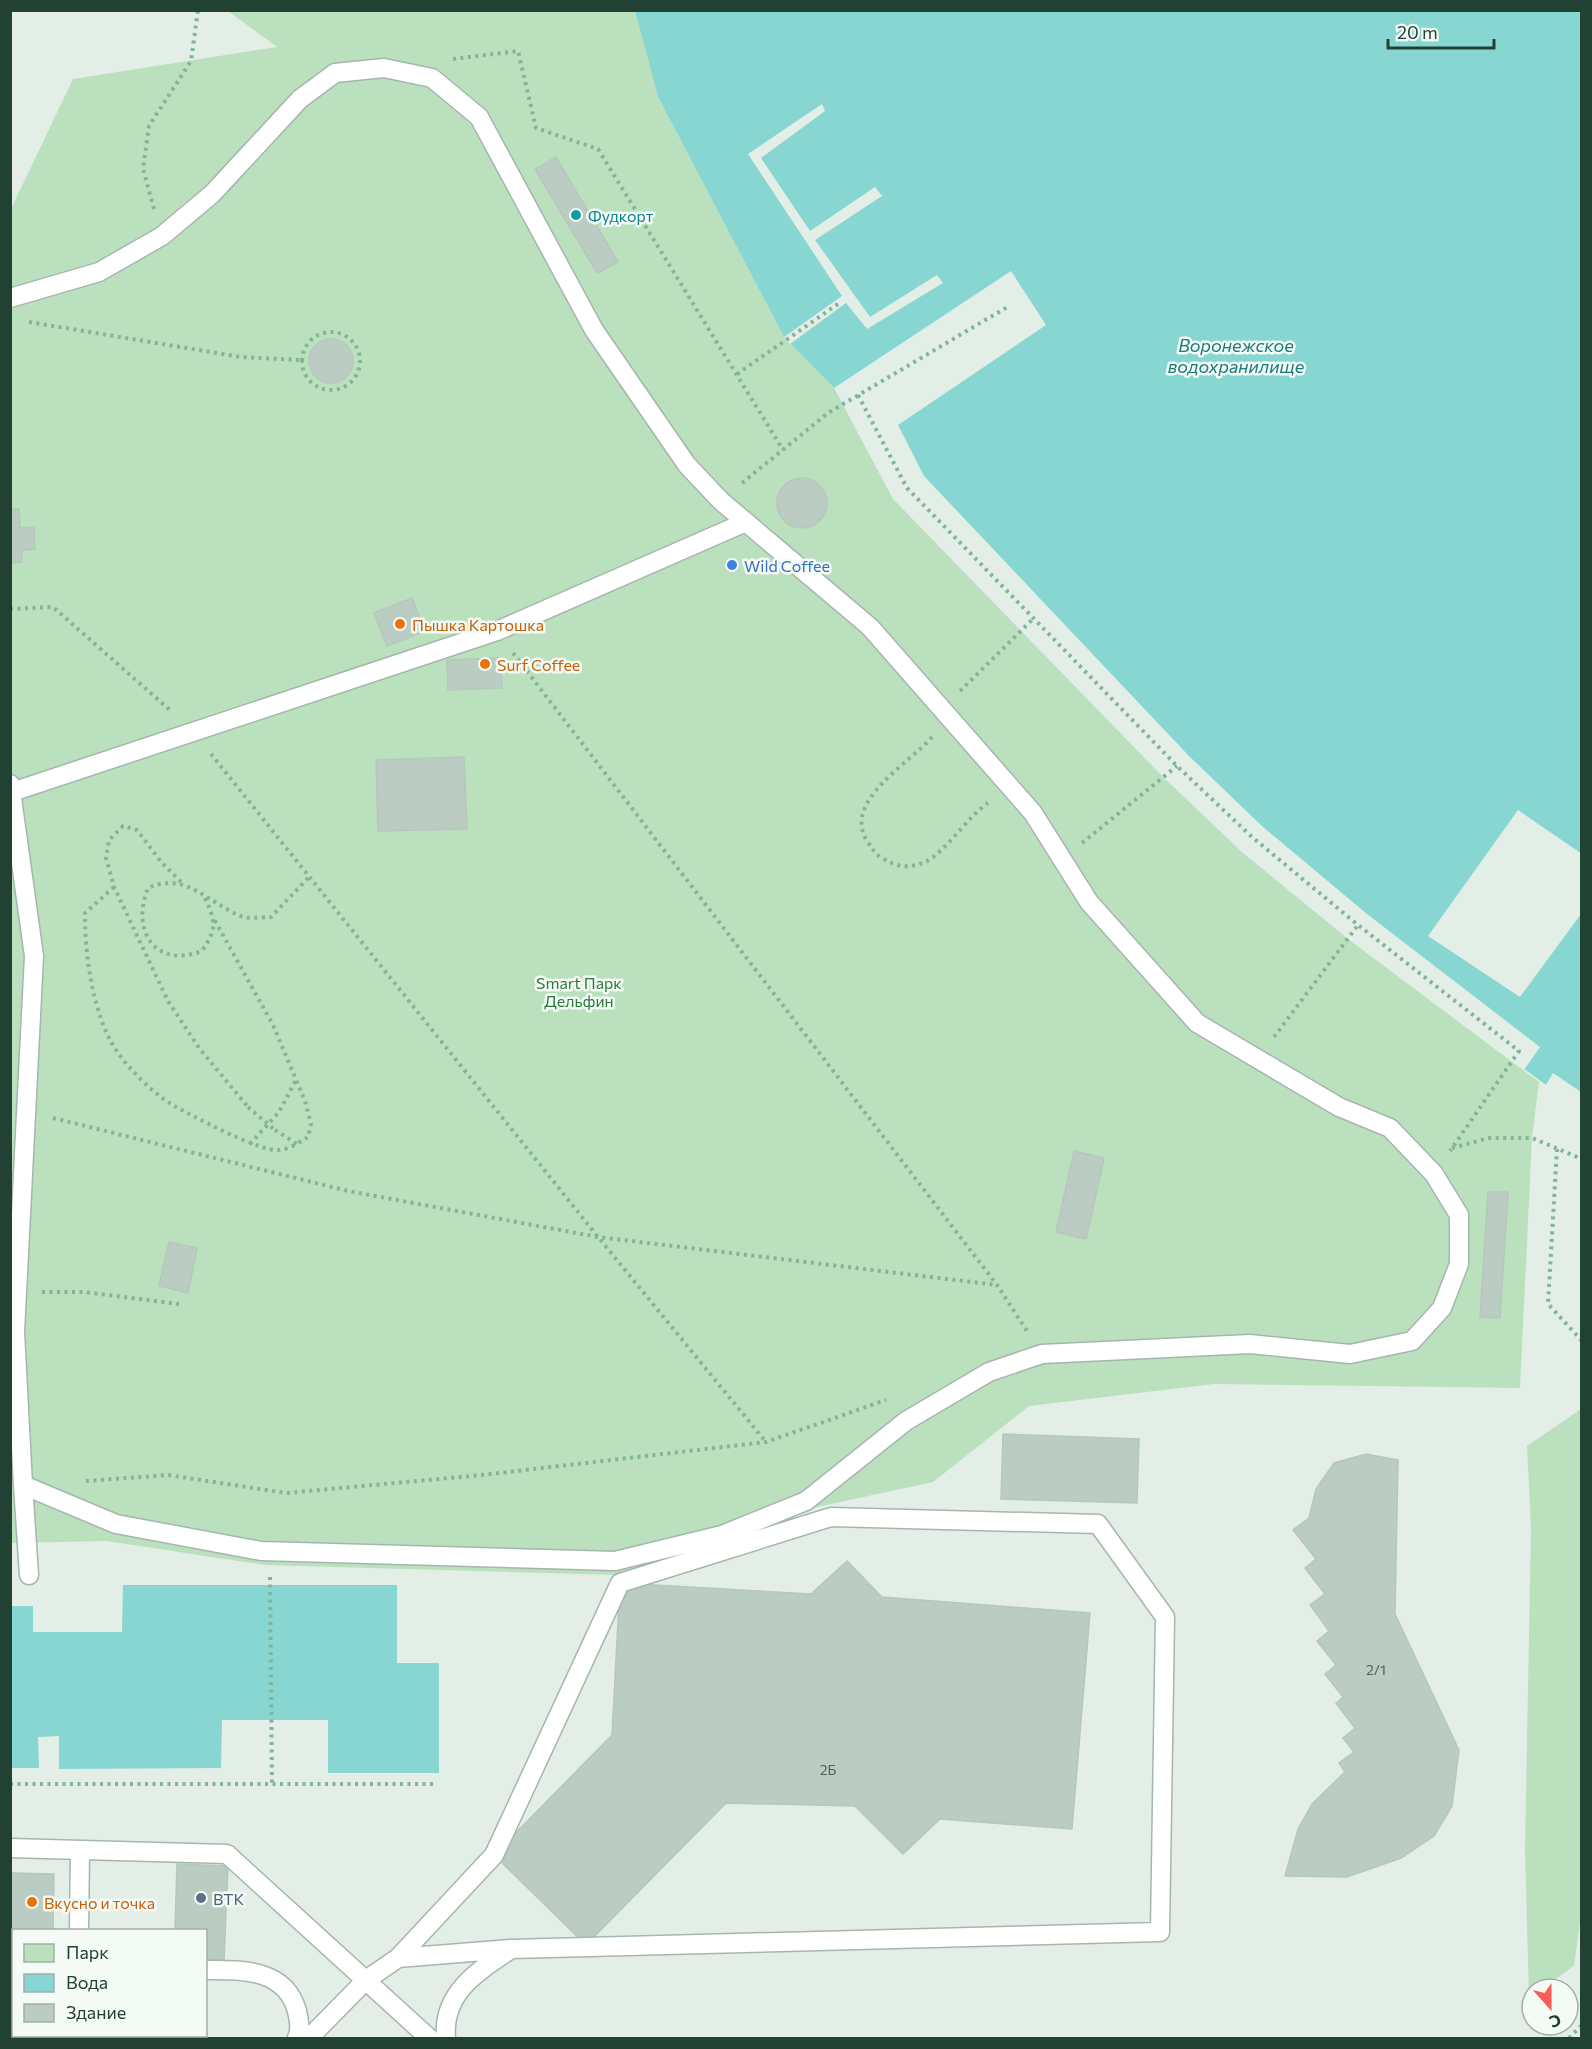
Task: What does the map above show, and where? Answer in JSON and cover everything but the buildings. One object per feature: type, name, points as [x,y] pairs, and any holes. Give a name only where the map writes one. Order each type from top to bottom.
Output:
[{"type":"lane","points":[[10,298],[99,272],[162,236],[212,194],[300,99],[335,73],[384,68],[432,78],[479,117],[594,330],[687,465],[721,501],[870,627],[1033,813],[1089,902],[1197,1023],[1340,1107],[1390,1128],[1434,1174],[1459,1215],[1459,1264],[1442,1308],[1412,1341],[1350,1354],[1250,1344],[1042,1354],[989,1372],[906,1421],[806,1501],[722,1535],[615,1561],[261,1551],[116,1524],[23,1485]]},
{"type":"lane","points":[[29,1575],[13,1332],[28,1112],[34,956],[11,788],[194,732],[496,631],[746,522]]},
{"type":"lane","points":[[309,2038],[366,1980],[398,1958],[494,1855],[620,1583],[831,1517],[1098,1524],[1166,1617],[1160,1932],[511,1949],[398,1958]]},
{"type":"lane","points":[[10,1848],[227,1854],[429,2038]]},
{"type":"lane","points":[[79,1929],[80,1850]]},
{"type":"lane","points":[[446,2038],[445,2029],[452,2004],[462,1986],[478,1971],[511,1949]]},
{"type":"lane","points":[[207,1970],[254,1971],[271,1978],[284,1988],[295,2003],[300,2031],[297,2038]]},
{"type":"path","points":[[162,236],[142,169],[149,126],[191,61],[198,10]]},
{"type":"path","points":[[451,60],[518,51],[536,128],[598,149],[783,450]]},
{"type":"path","points":[[737,374],[838,304]]},
{"type":"path","points":[[721,501],[828,412],[1009,306]]},
{"type":"path","points":[[20,321],[241,357],[301,360]]},
{"type":"path","points":[[327,332],[337,332],[354,343],[360,362],[358,373],[353,381],[337,390],[328,391],[311,383],[305,377],[301,360],[303,349],[309,340],[327,332]]},
{"type":"path","points":[[858,396],[907,488],[1177,766],[1252,837],[1358,925],[1519,1051],[1434,1174]]},
{"type":"path","points":[[10,609],[53,607],[194,732],[598,1237],[766,1442]]},
{"type":"path","points":[[1020,798],[987,803],[928,861],[911,867],[896,866],[876,855],[864,836],[861,816],[868,798],[931,738],[942,710],[1034,618]]},
{"type":"path","points":[[496,631],[997,1285],[1042,1354]]},
{"type":"path","points":[[1062,860],[1177,766]]},
{"type":"path","points":[[297,1144],[275,1130],[248,1107],[199,1048],[168,1001],[114,887],[106,858],[109,840],[123,826],[137,830],[162,863],[181,882],[205,898],[245,918],[271,917],[309,877]]},
{"type":"path","points":[[181,882],[162,882],[148,888],[142,903],[141,922],[146,938],[161,951],[176,957],[189,956],[202,951],[212,936],[214,919]]},
{"type":"path","points":[[114,887],[86,913],[86,937],[93,991],[110,1039],[135,1073],[171,1103],[250,1144],[278,1151],[308,1137],[311,1124],[273,1025],[214,919],[205,898]]},
{"type":"path","points":[[1257,1059],[1358,925]]},
{"type":"path","points":[[250,1144],[279,1112],[296,1080]]},
{"type":"path","points":[[28,1112],[348,1191],[598,1237],[997,1285]]},
{"type":"path","points":[[1451,1148],[1489,1138],[1533,1138],[1581,1159]]},
{"type":"path","points":[[1557,1149],[1548,1304],[1581,1341]]},
{"type":"path","points":[[17,1292],[84,1292],[179,1304]]},
{"type":"path","points":[[1016,1336],[1026,1330]]},
{"type":"path","points":[[79,1482],[168,1475],[286,1493],[482,1475],[766,1442],[890,1399]]},
{"type":"path","points":[[269,1570],[272,1783]]},
{"type":"path","points":[[10,1784],[437,1784]]},
{"type":"path","points":[[1569,2038],[1581,2025]]},
{"type":"green space","name":"Smart Парк Дельфин","points":[[228,11],[635,11],[658,97],[784,337],[834,388],[893,499],[1163,777],[1243,853],[1348,939],[1539,1082],[1532,1138],[1520,1388],[1214,1384],[1029,1406],[933,1482],[817,1507],[725,1546],[618,1575],[265,1565],[107,1541],[11,1543],[10,211],[73,79],[277,47]]},
{"type":"green space","points":[[1581,1409],[1581,1915],[1574,1966],[1558,1977],[1528,1977],[1525,1850],[1531,1528],[1527,1446]]},
{"type":"water","name":"Воронежское водохранилище","points":[[635,11],[1581,11],[1581,1092],[1553,1073],[1546,1085],[1348,939],[1243,853],[1163,777],[893,499],[834,388],[784,337],[658,97]]},
{"type":"water","points":[[123,1585],[397,1585],[397,1663],[439,1663],[439,1773],[328,1773],[328,1720],[222,1720],[221,1768],[59,1769],[59,1736],[38,1737],[39,1768],[11,1768],[11,1606],[33,1606],[33,1632],[122,1632]]},
{"type":"pier","points":[[822,104],[825,111],[761,158],[810,231],[875,187],[882,196],[815,240],[870,317],[937,275],[943,283],[867,329],[846,303],[790,344],[784,337],[842,296],[748,154]]},
{"type":"pier","points":[[1011,271],[1046,325],[898,425],[924,476],[1189,756],[1262,826],[1367,914],[1540,1047],[1524,1070],[1348,939],[1243,853],[1163,777],[893,499],[834,388]]},
{"type":"pier","points":[[1518,810],[1582,854],[1581,914],[1520,997],[1428,936]]},
{"type":"place","name":"Фудкорт","points":[[576,215]]},
{"type":"place","name":"Wild Coffee","points":[[732,565]]},
{"type":"place","name":"Пышка Картошка","points":[[400,624]]},
{"type":"place","name":"Surf Coffee","points":[[485,664]]},
{"type":"place","name":"ВТК","points":[[201,1898]]},
{"type":"place","name":"Вкусно и точка","points":[[32,1902]]}]
